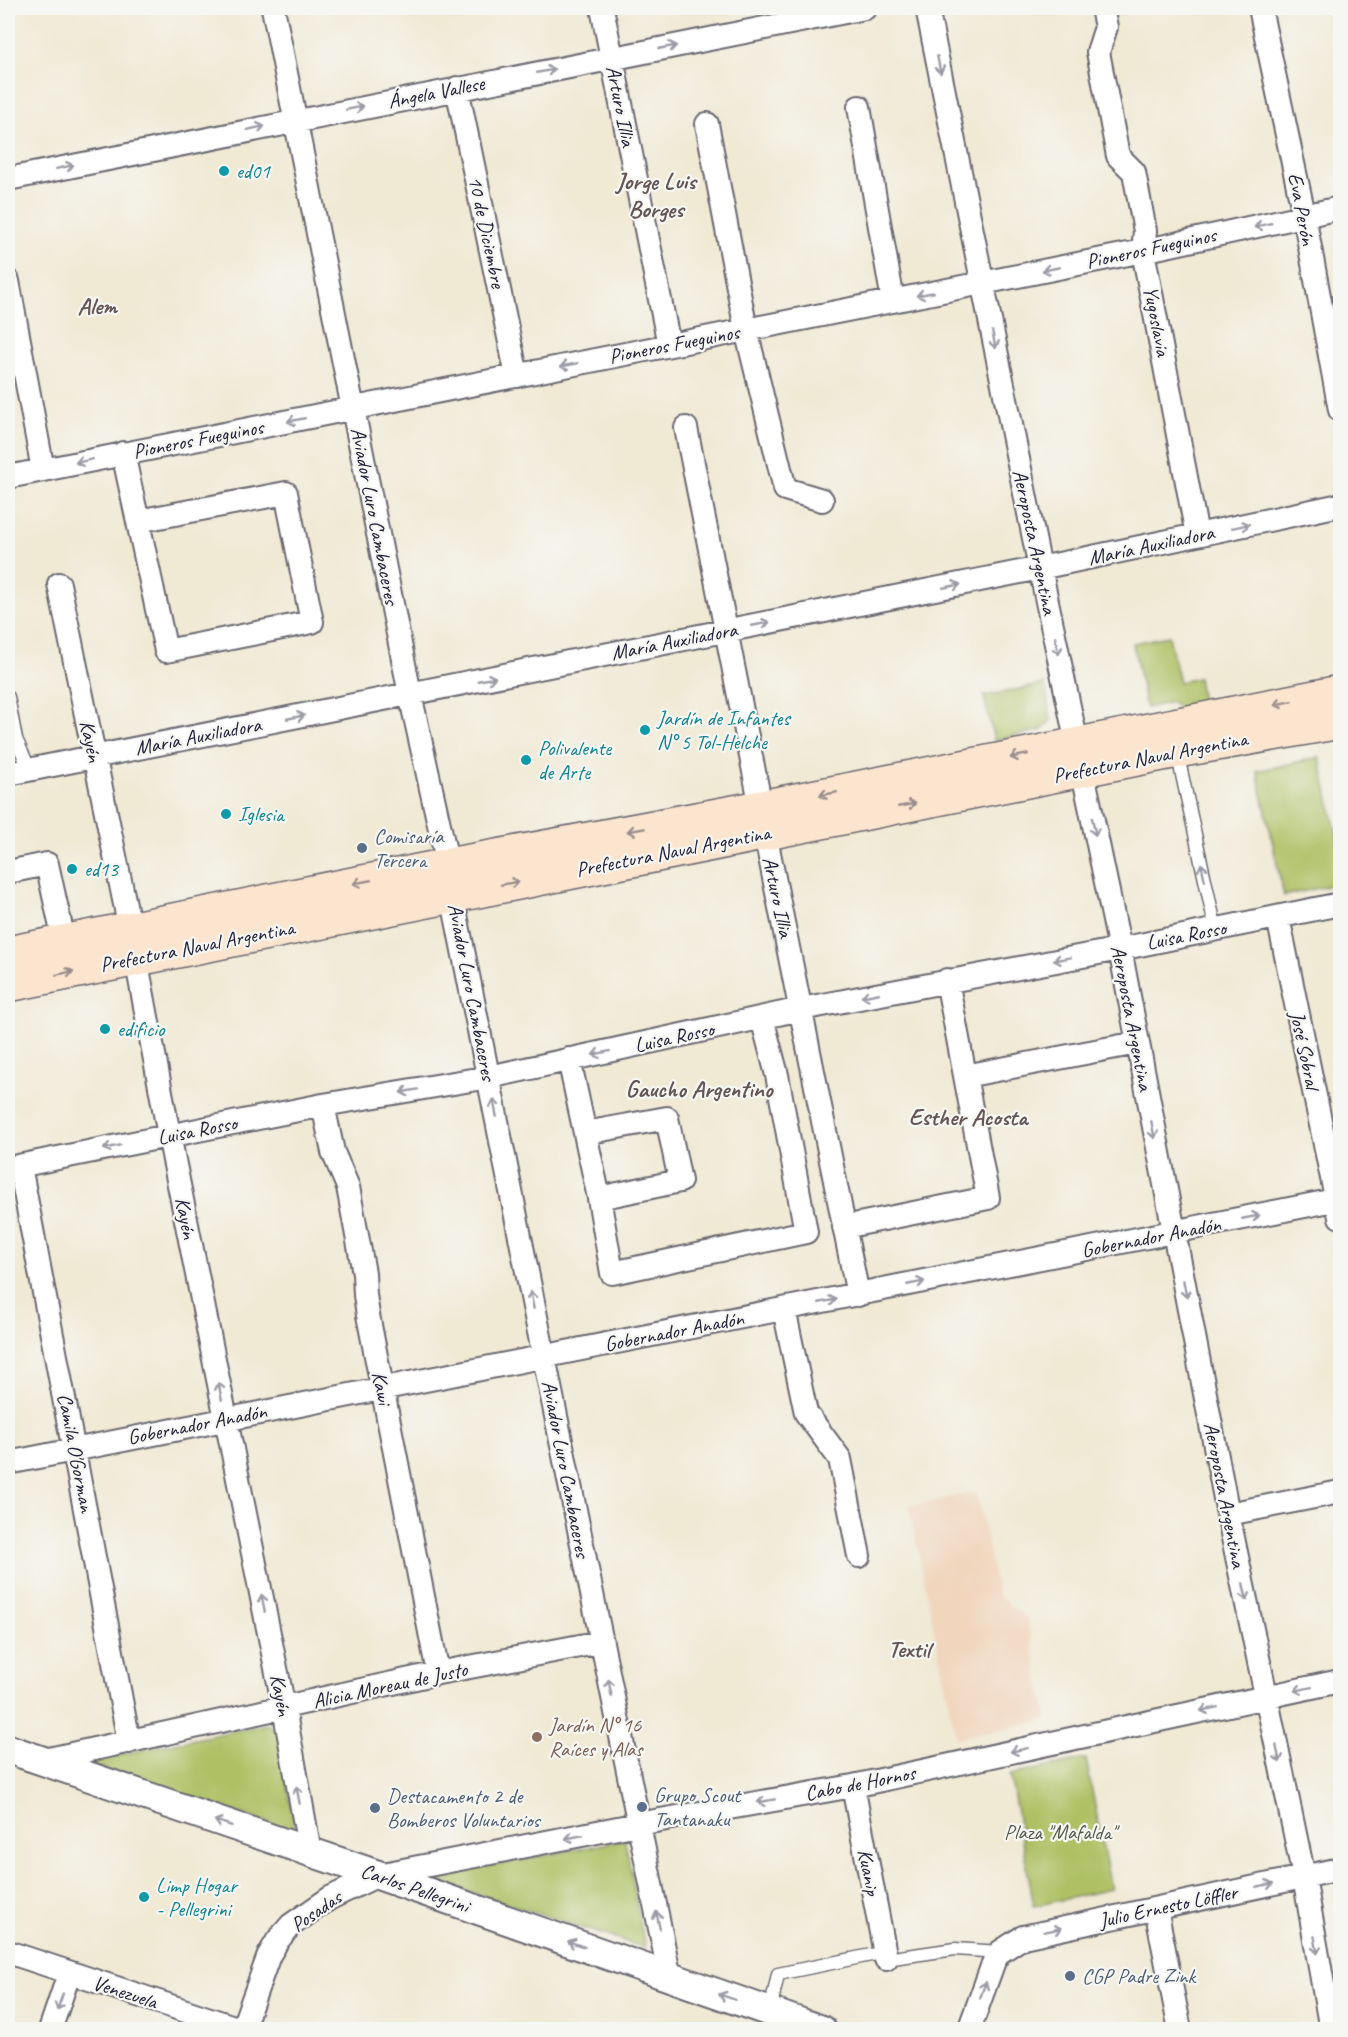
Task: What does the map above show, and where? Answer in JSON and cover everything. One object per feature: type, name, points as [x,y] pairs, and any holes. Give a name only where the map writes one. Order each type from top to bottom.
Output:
[{"type":"main road","name":"Prefectura Naval Argentina","points":[[8,985],[133,943],[1079,758],[1341,692]]},
{"type":"main road","name":"Prefectura Naval Argentina","points":[[1079,758],[1177,751],[1341,722]]},
{"type":"main road","name":"Prefectura Naval Argentina","points":[[8,953],[64,941],[133,943]]},
{"type":"street","name":"Aviador Luro Cambaceres","points":[[273,8],[670,1977]]},
{"type":"street","name":"Arturo Illia","points":[[602,8],[669,345]]},
{"type":"street","name":"Ángela Vallese","points":[[8,179],[865,8]]},
{"type":"street","name":"Aeroposta Argentina","points":[[927,8],[1079,758],[1120,948],[1228,1514],[1304,1877],[1331,2030]]},
{"type":"street","name":"Yugoslavia","points":[[1102,8],[1106,27],[1098,52],[1118,156],[1134,172],[1145,231],[1143,251],[1197,535]]},
{"type":"street","name":"Eva Perón","points":[[1260,8],[1304,215],[1341,410]]},
{"type":"street","name":"10 de Diciembre","points":[[457,88],[517,376]]},
{"type":"street","points":[[860,107],[893,301]]},
{"type":"street","points":[[707,124],[746,330],[785,489],[822,500]]},
{"type":"street","name":"Pioneros Fueguinos","points":[[8,477],[1143,251],[1341,208]]},
{"type":"street","points":[[8,281],[44,470]]},
{"type":"street","name":"Arturo Illia","points":[[686,428],[858,1295]]},
{"type":"street","points":[[123,453],[166,651],[312,622],[285,493],[138,521]]},
{"type":"street","name":"María Auxiliadora","points":[[8,774],[1040,568],[1341,505]]},
{"type":"street","name":"Kayén","points":[[59,584],[133,943],[169,1135],[284,1708],[309,1852]]},
{"type":"street","points":[[8,872],[47,864],[64,941]]},
{"type":"street","name":"Luisa Rosso","points":[[14,1167],[169,1135],[489,1077],[801,1009],[1341,904]]},
{"type":"street","name":"José Sobral","points":[[1278,917],[1339,1205]]},
{"type":"street","points":[[844,1227],[988,1198],[947,980]]},
{"type":"street","points":[[569,1059],[599,1198],[612,1273],[806,1232],[777,1075],[762,1017]]},
{"type":"street","points":[[965,1076],[1137,1043]]},
{"type":"street","name":"Kawi","points":[[323,1106],[333,1152],[348,1187],[382,1389],[438,1674]]},
{"type":"street","points":[[585,1133],[668,1118],[680,1181],[599,1198]]},
{"type":"street","name":"Camila O'Gorman","points":[[14,1167],[75,1449],[129,1742]]},
{"type":"street","name":"Gobernador Anadón","points":[[8,1463],[1173,1232],[1339,1205]]},
{"type":"street","points":[[784,1309],[806,1413],[840,1459],[859,1556]]},
{"type":"street","points":[[1228,1514],[1341,1492]]},
{"type":"street","name":"Alicia Moreau de Justo","points":[[40,1761],[438,1674],[601,1642]]},
{"type":"street","name":"Cabo de Hornos","points":[[378,1875],[853,1785],[1341,1682]]},
{"type":"street","name":"Carlos Pellegrini","points":[[8,1749],[822,2030]]},
{"type":"street","name":"Kuanip","points":[[853,1785],[886,1959]]},
{"type":"street","name":"Julio Ernesto Löffler","points":[[1000,1952],[1023,1937],[1341,1869]]},
{"type":"street","name":"Posadas","points":[[242,2029],[269,1955],[291,1925],[330,1898],[378,1875]]},
{"type":"street","points":[[1156,1909],[1180,2030]]},
{"type":"street","name":"Venezuela","points":[[8,1952],[69,1974],[242,2029]]},
{"type":"street","points":[[969,2030],[994,1961],[1000,1952]]},
{"type":"street","points":[[50,2030],[69,1974]]},
{"type":"lane","points":[[8,697],[16,739],[30,770]]},
{"type":"lane","points":[[1177,751],[1216,930]]},
{"type":"lane","points":[[770,2012],[778,1974],[876,1953],[886,1959],[955,1949],[1000,1952]]},
{"type":"shaded area","points":[[977,1492],[998,1596],[1027,1618],[1047,1720],[956,1738],[909,1506]]},
{"type":"green space","points":[[1169,636],[1179,682],[1198,678],[1202,703],[1178,708],[1172,702],[1146,708],[1133,643]]},
{"type":"green space","points":[[1045,684],[1051,720],[1042,730],[994,740],[984,696]]},
{"type":"green space","points":[[1320,757],[1340,850],[1340,883],[1284,896],[1257,771]]},
{"type":"green space","points":[[267,1724],[277,1731],[295,1827],[293,1831],[92,1765],[94,1760],[98,1759]]},
{"type":"green space","name":"Plaza \"Mafalda\"","points":[[1086,1759],[1111,1889],[1034,1906],[1010,1775]]},
{"type":"green space","points":[[625,1840],[645,1948],[427,1878]]},
{"type":"place","name":"ed01","points":[[224,171]]},
{"type":"place","name":"Jardín de Infantes N° 5 Tol-Helche","points":[[645,730]]},
{"type":"place","name":"Polivalente de Arte","points":[[526,760]]},
{"type":"place","name":"Iglesia","points":[[226,814]]},
{"type":"place","name":"Comisaría Tercera","points":[[362,848]]},
{"type":"place","name":"ed13","points":[[72,869]]},
{"type":"place","name":"edificio","points":[[105,1029]]},
{"type":"place","name":"Jardín N° 16 Raíces y Alas","points":[[537,1737]]},
{"type":"place","name":"Grupo Scout Tantanaku","points":[[642,1807]]},
{"type":"place","name":"Destacamento 2 de Bomberos Voluntarios","points":[[375,1808]]},
{"type":"place","name":"Limp Hogar - Pellegrini","points":[[144,1897]]},
{"type":"place","name":"CGP Padre Zink","points":[[1070,1976]]},
{"type":"district","name":"Jorge Luis Borges","points":[[656,195]]},
{"type":"district","name":"Alem","points":[[97,306]]},
{"type":"district","name":"Gaucho Argentino","points":[[699,1089]]},
{"type":"district","name":"Esther Acosta","points":[[968,1117]]},
{"type":"district","name":"Textil","points":[[909,1649]]}]
